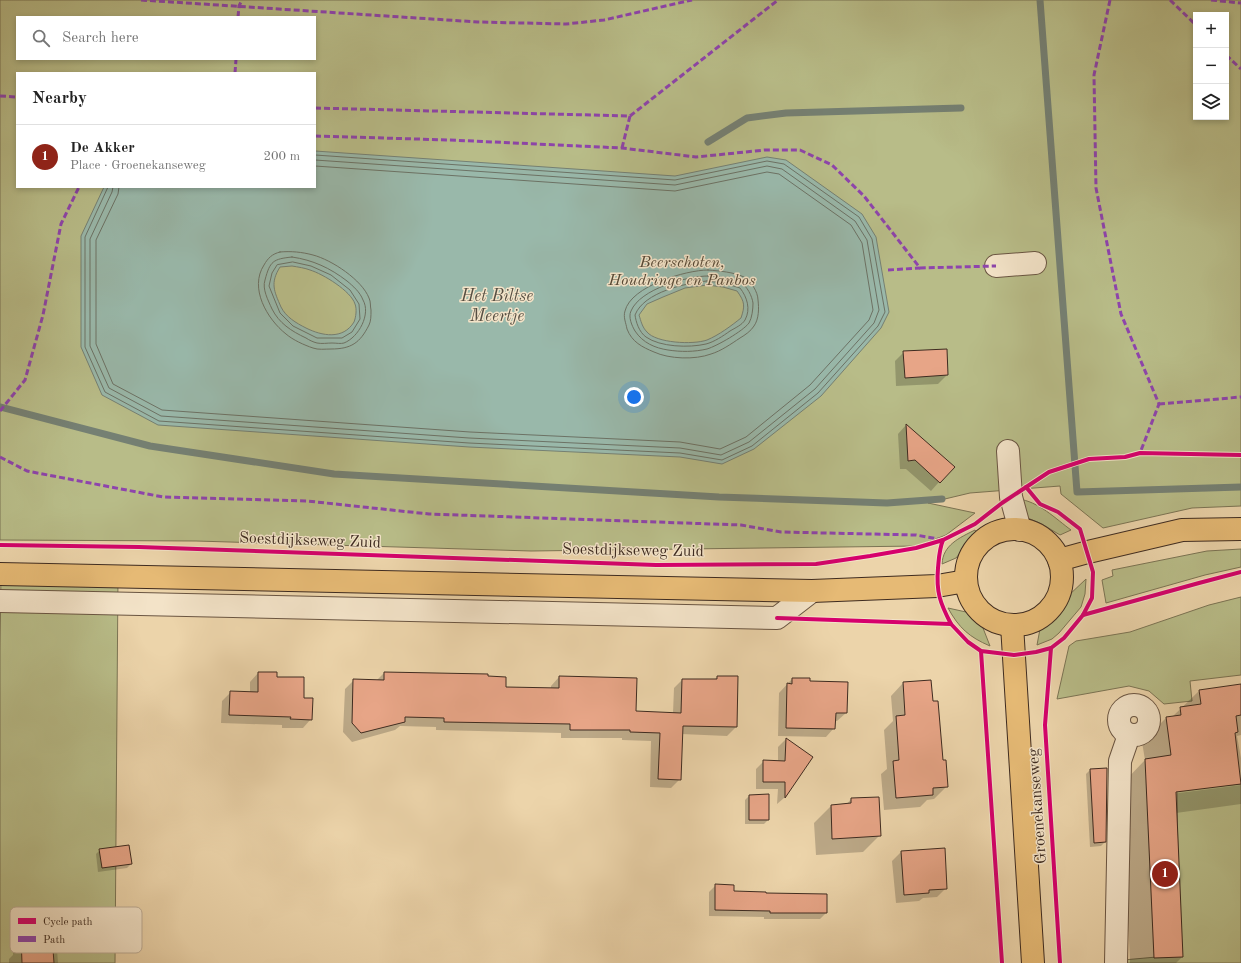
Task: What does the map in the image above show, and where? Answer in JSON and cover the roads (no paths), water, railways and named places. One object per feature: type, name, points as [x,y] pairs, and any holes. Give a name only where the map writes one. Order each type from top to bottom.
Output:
[{"type":"main road","points":[[1059,560],[1182,530],[1241,529]]},
{"type":"main road","points":[[1005,530],[1020,530],[1033,534],[1045,541],[1059,560],[1062,579],[1059,594],[1052,607],[1041,617],[1027,624],[1012,626],[998,623],[986,616],[976,607],[969,595],[966,581],[967,567],[972,554],[980,543],[992,535],[1005,530]]},
{"type":"main road","points":[[0,574],[812,591],[937,586],[966,581]]},
{"type":"main road","name":"Groenekanseweg","points":[[1012,626],[1033,963]]},
{"type":"street","points":[[996,266],[1035,263]]},
{"type":"street","points":[[1008,451],[1011,498],[1020,530]]},
{"type":"street","points":[[0,601],[776,618],[812,591]]},
{"type":"street","points":[[1116,963],[1120,761],[1129,735]]},
{"type":"water","name":"Het Biltse Meertje","points":[[316,151],[675,176],[767,157],[786,160],[862,214],[876,237],[889,312],[881,328],[821,396],[754,449],[722,464],[680,457],[469,447],[158,425],[102,395],[81,347],[81,236],[104,188],[316,188]],"holes":[[[292,266],[308,269],[322,275],[336,284],[348,294],[355,304],[356,315],[354,322],[344,332],[332,335],[312,331],[292,319],[281,307],[274,287],[275,278],[280,267]],[[707,285],[737,291],[744,304],[741,318],[716,336],[701,342],[684,343],[658,339],[645,330],[639,315],[647,304],[685,288]]]},
{"type":"waterway","points":[[1040,0],[1077,492],[1241,487]]},
{"type":"waterway","points":[[708,142],[747,118],[786,113],[961,108]]},
{"type":"waterway","points":[[0,407],[150,446],[334,474],[719,497],[887,503],[942,499]]},
{"type":"place","name":"De Akker","points":[[1165,874]]},
{"type":"park label","name":"Beerschoten, Houdringe en Panbos","points":[[682,272]]}]
